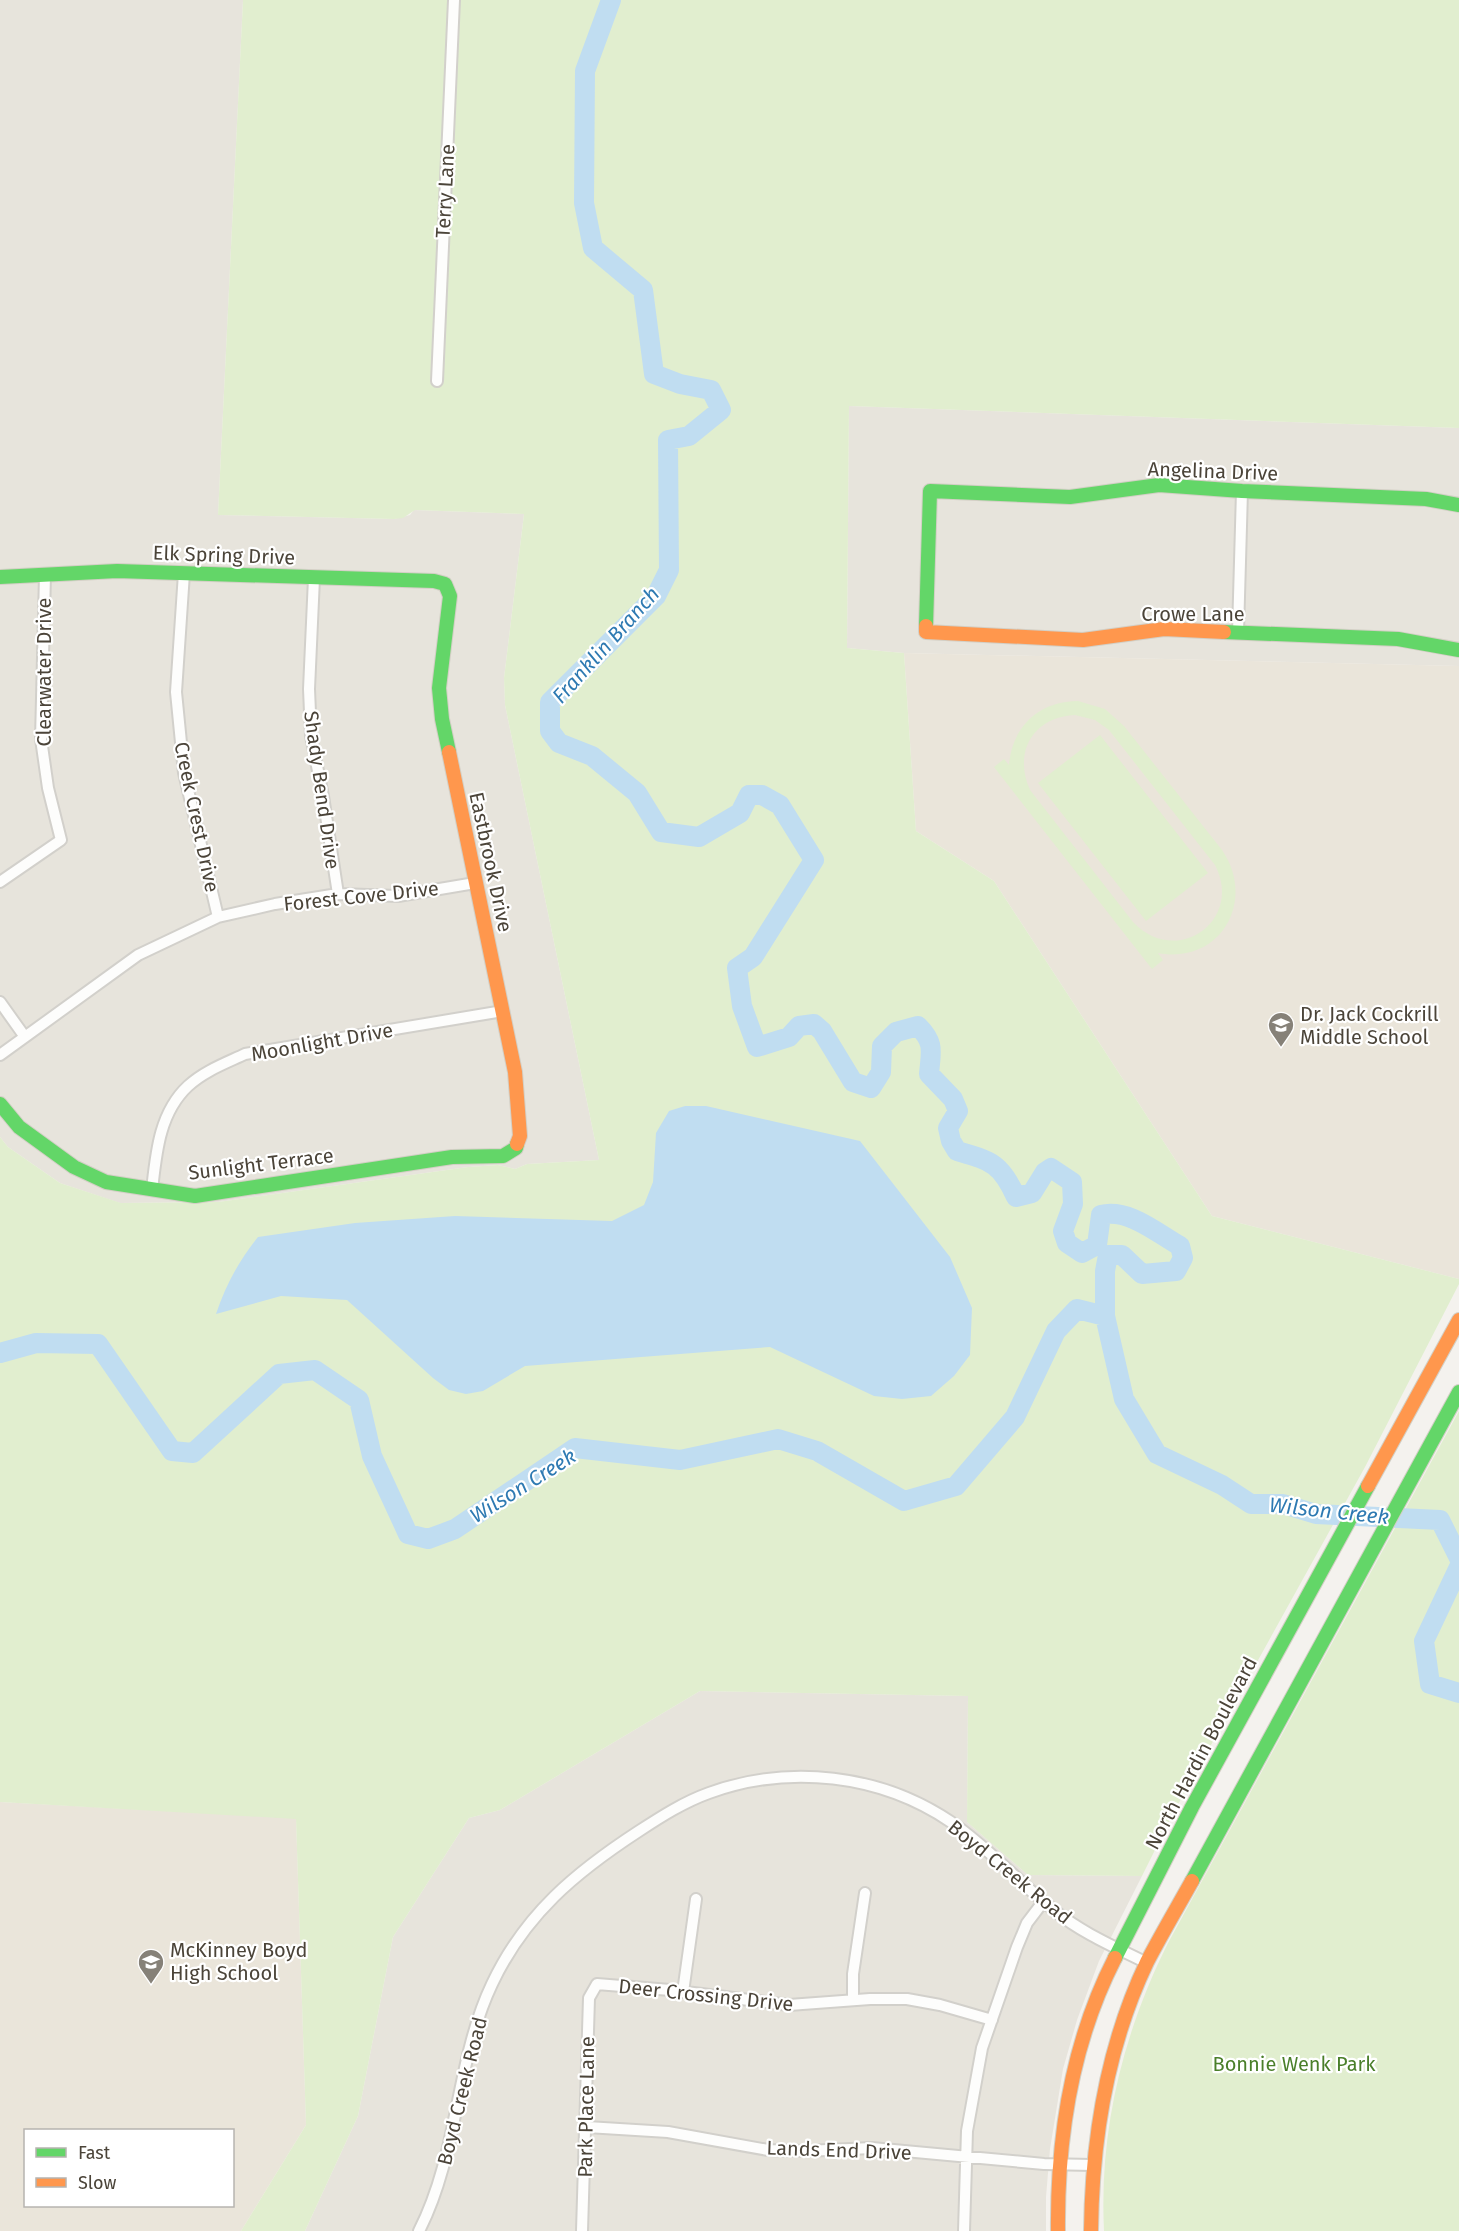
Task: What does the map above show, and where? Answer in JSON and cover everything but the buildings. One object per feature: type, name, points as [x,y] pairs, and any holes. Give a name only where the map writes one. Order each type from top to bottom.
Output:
[{"type":"street","name":"Terry Lane","points":[[437,381],[454,0]]},
{"type":"street","name":"Angelina Drive","points":[[926,632],[930,491],[1070,497],[1159,485],[1242,491],[1425,498],[1459,505]]},
{"type":"street","points":[[1238,632],[1242,491]]},
{"type":"street","name":"Elk Spring Drive","points":[[0,577],[117,571],[434,581],[445,584]]},
{"type":"street","name":"Creek Crest Drive","points":[[184,573],[177,704],[184,773],[218,917]]},
{"type":"street","name":"Clearwater Drive","points":[[0,882],[61,840],[48,788],[41,738],[45,575]]},
{"type":"street","name":"Shady Bend Drive","points":[[314,578],[309,689],[311,736],[338,894]]},
{"type":"street","name":"Eastbrook Drive","points":[[445,584],[450,596],[442,656],[440,699],[442,719],[515,1072],[520,1136],[516,1149]]},
{"type":"street","name":"Crowe Lane","points":[[926,632],[1083,640],[1164,629],[1398,639],[1459,650]]},
{"type":"street","name":"Forest Cove Drive","points":[[0,1055],[138,955],[218,917],[275,904],[338,894],[398,896],[475,883]]},
{"type":"street","points":[[0,1002],[25,1037]]},
{"type":"street","name":"Moonlight Drive","points":[[152,1190],[161,1131],[170,1110],[188,1086],[213,1069],[245,1054],[503,1011]]},
{"type":"street","name":"Sunlight Terrace","points":[[0,1104],[19,1126],[74,1167],[106,1182],[195,1196],[452,1157],[503,1156],[516,1149]]},
{"type":"street","name":"North Hardin Boulevard","points":[[1058,2231],[1059,2165],[1072,2071],[1095,2001],[1192,1807],[1459,1320]]},
{"type":"street","points":[[1091,2231],[1094,2139],[1106,2082],[1125,2016],[1147,1963],[1459,1392]]},
{"type":"street","name":"Boyd Creek Road","points":[[419,2231],[442,2173],[466,2059],[477,2020],[492,1983],[512,1948],[549,1901],[578,1873],[674,1809],[716,1791],[760,1780],[815,1777],[869,1785],[912,1800],[952,1823],[1043,1902],[1086,1933],[1147,1963]]},
{"type":"street","points":[[853,2000],[853,1974],[865,1893]]},
{"type":"street","points":[[683,1992],[696,1899]]},
{"type":"street","points":[[964,2231],[967,2132],[982,2048],[1008,1970],[1027,1923],[1043,1902]]},
{"type":"street","name":"Deer Crossing Drive","points":[[597,1984],[789,2005],[890,1998],[923,2002],[992,2020]]},
{"type":"street","name":"Park Place Lane","points":[[582,2231],[590,1998],[597,1984]]},
{"type":"street","name":"Lands End Drive","points":[[587,2127],[668,2132],[768,2150],[872,2148],[1059,2165],[1092,2165]]},
{"type":"shaded area","points":[[0,0],[243,0],[218,515],[394,519],[410,515],[414,510],[524,514],[504,678],[505,705],[599,1160],[527,1164],[515,1169],[498,1165],[468,1167],[218,1202],[120,1203],[60,1183],[8,1147],[0,1137]]},
{"type":"shaded area","points":[[849,406],[1459,428],[1459,666],[904,653],[847,648]]},
{"type":"shaded area","name":"Dr. Jack Cockrill Middle School","points":[[904,653],[1459,666],[1459,1279],[1212,1216],[994,881],[916,831]]},
{"type":"shaded area","points":[[700,1691],[968,1696],[967,1822],[1028,1875],[1142,1876],[1099,1961],[1077,2020],[1063,2069],[1050,2149],[1046,2231],[305,2231],[358,2116],[393,1937],[469,1818],[500,1810]]},
{"type":"shaded area","name":"McKinney Boyd High School","points":[[0,1802],[296,1818],[306,2125],[241,2231],[0,2231]]},
{"type":"green space","points":[[243,0],[1459,0],[1459,428],[849,406],[847,648],[904,653],[916,831],[994,881],[1212,1216],[1459,1279],[1459,1284],[1365,1467],[1175,1810],[1142,1876],[1028,1875],[967,1822],[968,1696],[700,1691],[500,1810],[469,1818],[393,1937],[358,2116],[305,2231],[241,2231],[306,2125],[296,1819],[0,1802],[0,1137],[8,1147],[60,1183],[121,1203],[218,1202],[468,1167],[498,1165],[515,1169],[527,1164],[599,1160],[505,705],[504,678],[524,514],[415,510],[403,518],[394,519],[218,515]]},
{"type":"green space","points":[[1078,701],[1105,709],[1124,726],[1222,850],[1232,870],[1235,889],[1233,908],[1226,925],[1215,939],[1199,949],[1180,954],[1158,953],[1163,960],[1152,969],[994,767],[1004,759],[1009,765],[1016,739],[1030,718],[1040,711],[1064,702]],"holes":[[[1075,715],[1095,720],[1109,730],[1215,865],[1222,885],[1220,904],[1213,920],[1201,932],[1185,939],[1168,940],[1150,935],[1133,922],[1030,790],[1025,776],[1024,763],[1030,739],[1038,730],[1048,722],[1060,717]]]},
{"type":"green space","points":[[1100,735],[1208,873],[1146,921],[1038,783]]},
{"type":"green space","name":"Bonnie Wenk Park","points":[[1459,1411],[1459,2231],[1104,2231],[1103,2193],[1110,2119],[1127,2047],[1152,1977],[1168,1943]]},
{"type":"water","points":[[685,1106],[706,1106],[860,1141],[950,1257],[972,1308],[970,1355],[954,1376],[931,1396],[902,1399],[874,1396],[770,1347],[525,1366],[483,1391],[466,1394],[449,1390],[433,1378],[347,1300],[281,1296],[216,1314],[234,1273],[258,1237],[355,1223],[455,1216],[612,1221],[644,1205],[653,1182],[656,1133],[669,1111]]},
{"type":"waterway","name":"Franklin Branch","points":[[611,0],[585,71],[584,203],[593,248],[643,290],[654,374],[680,384],[711,390],[721,410],[689,436],[668,440],[669,570],[656,596],[550,702],[550,731],[559,743],[592,756],[637,793],[661,832],[699,837],[740,813],[749,795],[762,795],[780,805],[814,860],[753,957],[737,968],[742,1006],[757,1047],[789,1037],[799,1026],[814,1024],[822,1031],[853,1082],[871,1088],[881,1072],[882,1046],[896,1032],[918,1026],[927,1037],[931,1048],[929,1074],[953,1099],[958,1111],[948,1128],[951,1141],[957,1151],[994,1165],[1005,1177],[1016,1197],[1032,1193],[1045,1172],[1051,1168],[1072,1182],[1073,1204],[1063,1231],[1067,1243],[1082,1253],[1097,1245],[1101,1215],[1111,1214],[1132,1218],[1180,1246],[1183,1258],[1176,1271],[1142,1274],[1122,1255],[1108,1255],[1105,1271],[1105,1316]]},
{"type":"waterway","name":"Wilson Creek","points":[[0,1353],[36,1343],[98,1344],[172,1451],[193,1453],[279,1374],[315,1370],[359,1400],[372,1456],[408,1534],[428,1539],[455,1529],[575,1448],[680,1460],[778,1439],[817,1451],[904,1501],[956,1486],[1015,1417],[1056,1331],[1077,1309],[1105,1316],[1124,1399],[1157,1454],[1222,1485],[1251,1504],[1283,1504],[1316,1514],[1440,1520],[1459,1558]]},
{"type":"waterway","name":"Wilson Creek","points":[[1459,1567],[1424,1641],[1430,1684],[1459,1693]]},
{"type":"traffic: fast","points":[[926,626],[930,491],[1070,497],[1159,485],[1426,499],[1459,505]]},
{"type":"traffic: fast","points":[[0,577],[117,571],[434,581],[445,584],[450,596],[439,688],[442,719],[449,752]]},
{"type":"traffic: fast","points":[[1224,632],[1398,639],[1459,650]]},
{"type":"traffic: fast","points":[[0,1104],[19,1127],[74,1167],[106,1182],[195,1196],[452,1157],[503,1156],[516,1148],[517,1144]]},
{"type":"traffic: fast","points":[[1192,1881],[1459,1392]]},
{"type":"traffic: fast","points":[[1115,1958],[1192,1807],[1368,1486]]},
{"type":"traffic: slow","points":[[926,626],[926,632],[1083,640],[1164,629],[1224,632]]},
{"type":"traffic: slow","points":[[449,752],[515,1072],[520,1136],[517,1144]]},
{"type":"traffic: slow","points":[[1368,1486],[1459,1320]]},
{"type":"traffic: slow","points":[[1091,2231],[1099,2128],[1112,2060],[1133,1994],[1147,1962],[1192,1881]]},
{"type":"traffic: slow","points":[[1058,2231],[1060,2160],[1070,2091],[1088,2023],[1115,1958]]},
{"type":"place","name":"Dr. Jack Cockrill Middle School","points":[[1281,1048]]},
{"type":"place","name":"McKinney Boyd High School","points":[[151,1985]]}]
